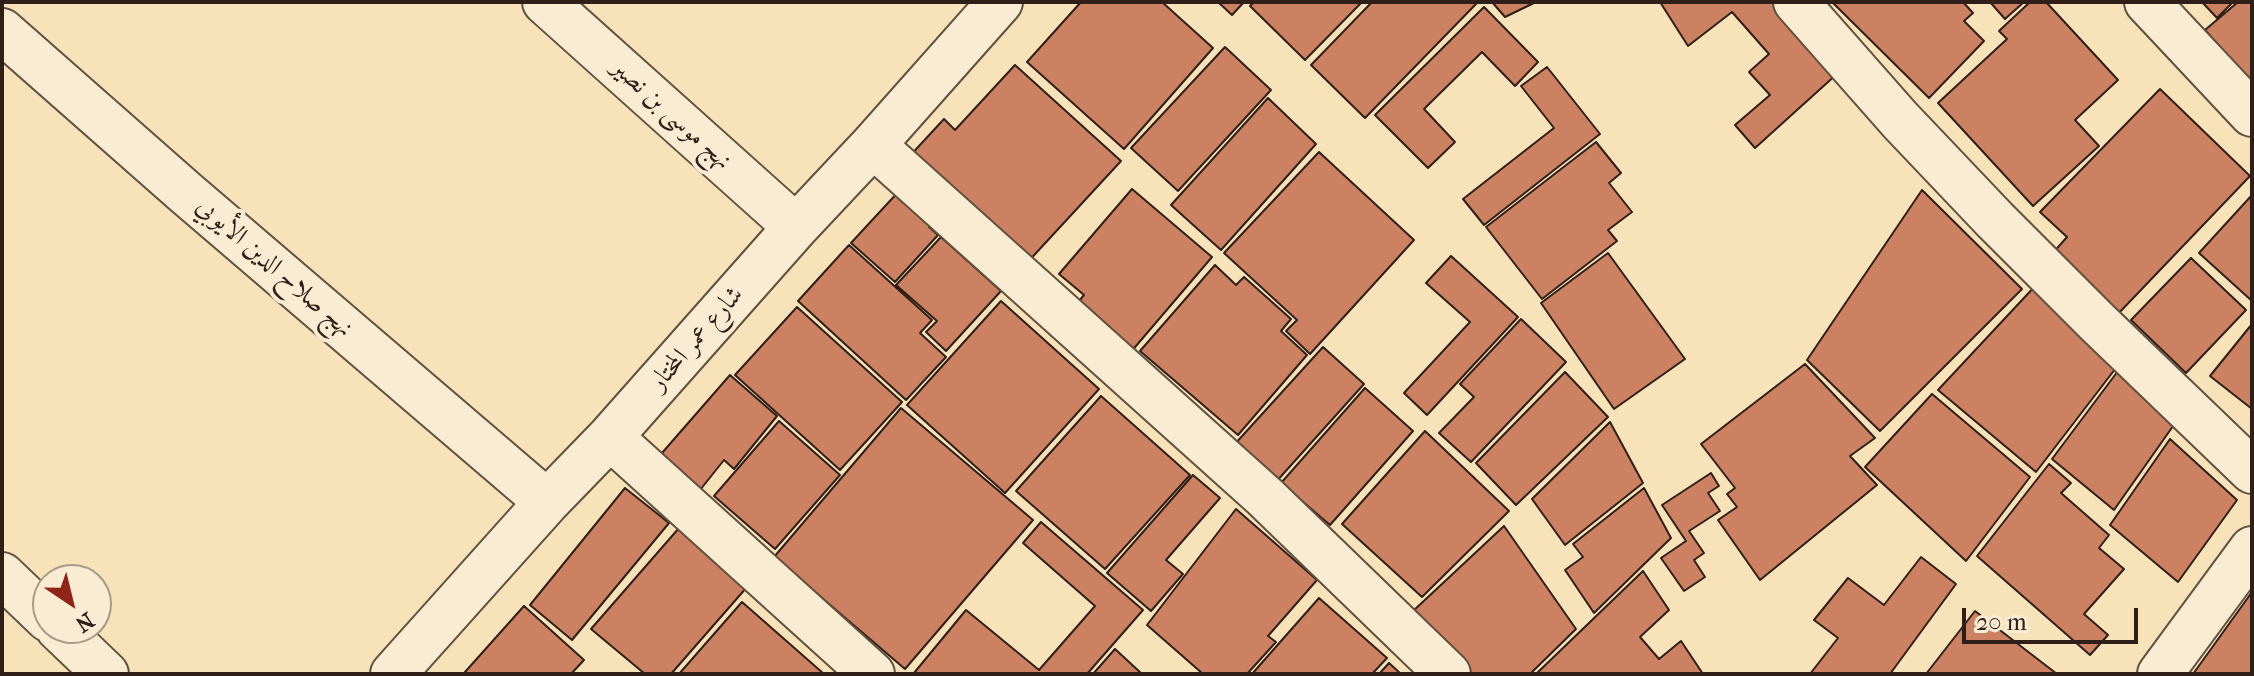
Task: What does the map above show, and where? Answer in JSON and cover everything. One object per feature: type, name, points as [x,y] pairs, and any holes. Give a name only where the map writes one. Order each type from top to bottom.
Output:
[{"type":"street","name":"نهج موسى بن نصير","points":[[545,2],[796,227]]},
{"type":"street","name":"شارع عمر المختار","points":[[393,674],[1000,2]]},
{"type":"street","points":[[1796,2],[1900,120],[1995,220],[2252,471]]},
{"type":"street","points":[[2147,2],[2252,114]]},
{"type":"street","name":"نهج صلاح الدين الأيوبي","points":[[2,31],[547,502]]},
{"type":"street","points":[[873,145],[1265,497],[1448,674]]},
{"type":"street","points":[[610,437],[872,674]]},
{"type":"street","points":[[2160,674],[2252,549]]},
{"type":"street","points":[[2,575],[32,604]]},
{"type":"street","points":[[75,644],[106,674]]},
{"type":"building","points":[[1081,2],[1162,2],[1213,48],[1124,149],[1027,62]]},
{"type":"building","points":[[1218,2],[1244,2],[1232,15]]},
{"type":"building","points":[[1254,2],[1362,2],[1305,60],[1250,6]]},
{"type":"building","points":[[1372,2],[1477,3],[1365,118],[1311,65]]},
{"type":"building","points":[[1492,2],[1536,2],[1505,17]]},
{"type":"building","points":[[1660,2],[1776,2],[1838,73],[1755,148],[1735,125],[1770,95],[1749,72],[1769,54],[1732,12],[1688,46]]},
{"type":"building","points":[[1832,2],[1963,2],[1973,13],[1964,21],[1984,41],[1929,98]]},
{"type":"building","points":[[1990,2],[2024,2],[2005,19]]},
{"type":"building","points":[[2030,2],[2046,2],[2118,80],[2075,120],[2099,146],[2033,206],[1938,103],[2007,39],[1999,31]]},
{"type":"building","points":[[2202,2],[2233,2],[2217,18]]},
{"type":"building","points":[[2238,2],[2252,2],[2252,84],[2205,30]]},
{"type":"building","points":[[1484,7],[1538,62],[1515,86],[1482,52],[1424,109],[1455,142],[1428,168],[1375,115]]},
{"type":"building","points":[[1225,47],[1271,90],[1178,191],[1131,148]]},
{"type":"building","points":[[1015,65],[1121,161],[1025,265],[907,159],[944,119],[955,130]]},
{"type":"building","points":[[1547,67],[1600,134],[1484,225],[1463,199],[1554,128],[1521,86]]},
{"type":"building","points":[[2160,89],[2250,176],[2116,316],[2052,254],[2067,237],[2040,212]]},
{"type":"building","points":[[1268,98],[1316,144],[1221,250],[1171,205]]},
{"type":"building","points":[[1596,142],[1621,173],[1609,183],[1632,212],[1608,230],[1617,241],[1542,299],[1486,227]]},
{"type":"building","points":[[1319,152],[1414,240],[1310,354],[1286,331],[1297,320],[1224,253]]},
{"type":"building","points":[[1132,189],[1212,257],[1130,353],[1075,306],[1084,295],[1059,274]]},
{"type":"building","points":[[900,190],[934,221],[929,227],[938,235],[895,282],[851,243]]},
{"type":"building","points":[[1922,190],[2022,289],[1880,431],[1807,360]]},
{"type":"building","points":[[2252,195],[2252,301],[2199,253]]},
{"type":"building","points":[[941,237],[1001,291],[946,351],[926,332],[937,321],[896,285]]},
{"type":"building","points":[[849,245],[932,320],[920,333],[946,357],[906,400],[798,301]]},
{"type":"building","points":[[1608,253],[1685,359],[1614,409],[1541,303]]},
{"type":"building","points":[[1451,256],[1518,317],[1427,415],[1404,393],[1470,322],[1426,283]]},
{"type":"building","points":[[2191,258],[2246,310],[2186,373],[2131,320]]},
{"type":"building","points":[[1215,265],[1236,285],[1244,277],[1291,319],[1281,331],[1307,355],[1238,435],[1140,351]]},
{"type":"building","points":[[2037,284],[2119,364],[2036,472],[1938,390]]},
{"type":"building","points":[[1001,301],[1099,389],[1005,493],[907,405]]},
{"type":"building","points":[[797,307],[902,402],[840,470],[735,375]]},
{"type":"building","points":[[1521,319],[1566,362],[1471,462],[1439,433],[1474,397],[1460,384]]},
{"type":"building","points":[[2252,324],[2252,409],[2210,376]]},
{"type":"building","points":[[1323,347],[1364,384],[1275,483],[1234,445]]},
{"type":"building","points":[[1805,364],[1875,438],[1850,456],[1877,485],[1760,580],[1718,520],[1737,507],[1727,494],[1735,488],[1701,444]]},
{"type":"building","points":[[2121,367],[2178,419],[2114,510],[2052,459]]},
{"type":"building","points":[[1565,372],[1608,417],[1516,505],[1476,463]]},
{"type":"building","points":[[730,375],[777,416],[734,469],[724,460],[696,495],[655,461]]},
{"type":"building","points":[[1365,388],[1413,431],[1330,525],[1281,483]]},
{"type":"building","points":[[1932,394],[2030,477],[1966,561],[1865,467]]},
{"type":"building","points":[[1101,396],[1190,475],[1105,569],[1016,491]]},
{"type":"building","points":[[901,408],[1033,520],[905,669],[774,557]]},
{"type":"building","points":[[779,421],[840,475],[775,549],[714,496]]},
{"type":"building","points":[[1610,422],[1643,483],[1565,545],[1532,499]]},
{"type":"building","points":[[1425,431],[1509,511],[1422,597],[1342,524]]},
{"type":"building","points":[[2170,439],[2237,500],[2178,582],[2110,525]]},
{"type":"building","points":[[2049,464],[2071,483],[2061,493],[2109,535],[2099,548],[2124,569],[2084,614],[2108,635],[2090,655],[1977,556]]},
{"type":"building","points":[[1711,473],[1719,486],[1708,493],[1720,511],[1689,531],[1704,553],[1694,560],[1705,577],[1684,591],[1661,558],[1686,541],[1662,505]]},
{"type":"building","points":[[1193,475],[1220,498],[1166,560],[1183,574],[1151,611],[1107,573]]},
{"type":"building","points":[[625,488],[669,523],[572,640],[530,605]]},
{"type":"building","points":[[1644,488],[1671,538],[1594,613],[1565,570],[1583,557],[1573,544]]},
{"type":"building","points":[[1236,509],[1317,580],[1268,636],[1276,642],[1247,674],[1203,674],[1147,625]]},
{"type":"building","points":[[1041,522],[1143,610],[1087,674],[914,673],[966,610],[1039,670],[1095,606],[1023,543]]},
{"type":"building","points":[[1504,526],[1576,629],[1530,674],[1472,674],[1412,612]]},
{"type":"building","points":[[679,528],[747,587],[671,674],[645,674],[591,629]]},
{"type":"building","points":[[1921,557],[1956,584],[1890,674],[1810,674],[1838,638],[1814,620],[1848,578],[1884,605]]},
{"type":"building","points":[[1643,571],[1669,610],[1640,637],[1659,659],[1681,641],[1703,674],[1536,674]]},
{"type":"building","points":[[2252,592],[2252,674],[2193,674]]},
{"type":"building","points":[[1319,598],[1387,658],[1372,674],[1252,674]]},
{"type":"building","points":[[742,602],[824,674],[679,674]]},
{"type":"building","points":[[524,606],[584,660],[571,674],[467,674],[465,672]]},
{"type":"building","points":[[1975,611],[2057,674],[1926,674]]},
{"type":"building","points":[[1115,649],[1142,674],[1093,674]]},
{"type":"building","points":[[1389,663],[1401,674],[1379,674]]}]
